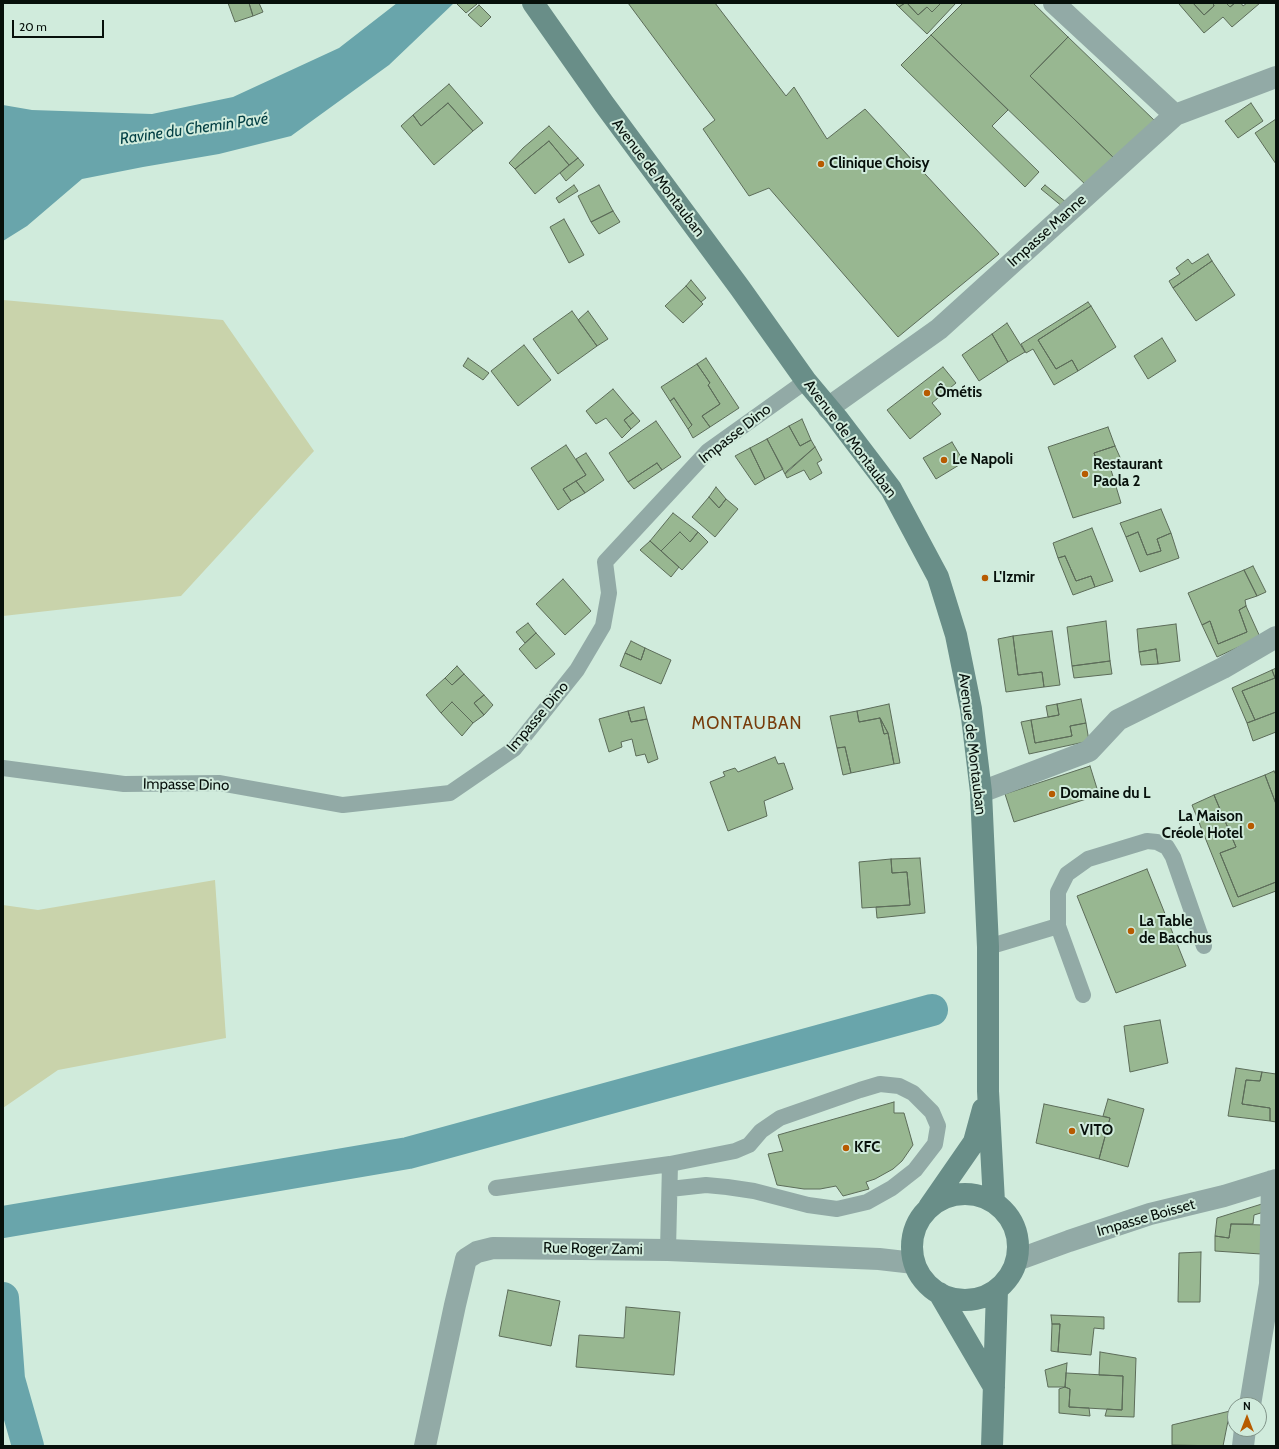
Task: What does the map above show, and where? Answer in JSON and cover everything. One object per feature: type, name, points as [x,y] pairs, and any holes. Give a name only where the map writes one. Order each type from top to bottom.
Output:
[{"type":"main road","name":"Avenue de Montauban","points":[[538,11],[806,381],[891,489],[938,577],[956,635],[971,709],[981,792],[988,947],[988,1090],[994,1202]]},
{"type":"main road","name":"Avenue de Montauban","points":[[924,1214],[938,1201],[957,1194],[976,1195],[994,1202],[1007,1213],[1015,1228],[1019,1244],[1017,1260],[1010,1277],[997,1290],[979,1298],[959,1300],[940,1293],[929,1286],[920,1275],[914,1263],[912,1248],[914,1230],[924,1214],[974,1142],[988,1090]]},
{"type":"main road","points":[[992,1446],[997,1290]]},
{"type":"main road","name":"Avenue de Montauban","points":[[940,1293],[994,1388]]},
{"type":"street","points":[[1054,3],[1175,115]]},
{"type":"street","name":"Impasse Manne","points":[[828,408],[939,328],[1175,115],[1276,77]]},
{"type":"street","points":[[981,792],[1090,751],[1118,720],[1223,668],[1276,637]]},
{"type":"street","points":[[1251,1397],[1270,1284],[1274,1181]]},
{"type":"street","name":"Impasse Boisset","points":[[1017,1260],[1150,1214],[1224,1196],[1274,1181]]},
{"type":"street","name":"Rue Roger Zami","points":[[425,1446],[466,1259],[477,1252],[493,1248],[668,1250],[879,1259],[914,1263]]},
{"type":"lane","name":"Impasse Dino","points":[[3,768],[124,784],[220,783],[343,805],[450,793],[514,749],[577,670],[603,626],[609,593],[605,562],[708,451],[806,381]]},
{"type":"lane","points":[[1083,995],[1058,926],[1058,892],[1067,874],[1088,859],[1147,841],[1157,842],[1167,848],[1173,857],[1204,946]]},
{"type":"lane","points":[[988,947],[1058,926]]},
{"type":"lane","points":[[496,1188],[670,1164],[735,1151],[749,1145],[761,1131],[780,1118],[880,1084],[899,1086],[913,1093],[932,1112],[938,1126],[935,1144],[915,1170],[892,1188],[867,1202],[837,1209],[808,1205],[727,1187],[706,1185],[670,1189]]},
{"type":"lane","points":[[668,1250],[670,1164]]},
{"type":"green space","points":[[3,300],[223,320],[314,451],[181,596],[3,616]]},
{"type":"green space","points":[[215,880],[226,1038],[58,1070],[3,1108],[3,905],[38,910]]},
{"type":"water","name":"Ravine du Chemin Pavé","points":[[397,3],[454,3],[389,65],[291,136],[219,154],[82,179],[27,226],[3,241],[3,105],[32,110],[152,114],[233,97],[339,48]]},
{"type":"building","points":[[228,3],[249,3],[253,16],[235,22]]},
{"type":"building","points":[[249,3],[259,3],[263,12],[253,16]]},
{"type":"building","name":"Clinique Choisy","points":[[628,3],[715,3],[786,96],[794,87],[827,139],[865,109],[999,254],[898,337],[769,188],[749,196],[703,129],[715,120]]},
{"type":"building","points":[[895,3],[905,3],[899,7]]},
{"type":"building","points":[[907,3],[918,15],[927,7],[932,12],[941,3],[956,3],[927,34],[899,7]]},
{"type":"building","points":[[907,3],[941,3],[932,12],[927,7],[918,15]]},
{"type":"building","points":[[963,3],[1033,3],[1068,37],[1030,76],[1116,160],[1089,188],[931,35]]},
{"type":"building","points":[[1193,3],[1204,15],[1214,6],[1213,3],[1226,3],[1230,7],[1235,3],[1241,3],[1243,6],[1247,3],[1260,3],[1232,27],[1223,17],[1204,33],[1179,4]]},
{"type":"building","points":[[1193,3],[1213,3],[1214,6],[1204,15]]},
{"type":"building","points":[[1226,3],[1235,3],[1230,7]]},
{"type":"building","points":[[457,4],[477,4],[466,13]]},
{"type":"building","points":[[479,5],[491,17],[481,27],[468,15]]},
{"type":"building","points":[[931,35],[1008,110],[992,126],[1039,172],[1025,187],[901,65]]},
{"type":"building","points":[[1068,37],[1155,121],[1116,160],[1030,76]]},
{"type":"building","points":[[449,84],[483,123],[473,131],[448,103],[421,126],[413,115]]},
{"type":"building","points":[[448,103],[473,131],[434,165],[401,126],[413,115],[421,126]]},
{"type":"building","points":[[1251,103],[1263,121],[1238,138],[1225,121]]},
{"type":"building","points":[[1276,119],[1276,164],[1255,133]]},
{"type":"building","points":[[549,126],[578,158],[569,165],[549,141],[515,169],[509,163],[523,148]]},
{"type":"building","points":[[549,141],[569,165],[535,194],[515,169]]},
{"type":"building","points":[[578,158],[584,165],[566,181],[560,173]]},
{"type":"building","points":[[574,185],[578,191],[559,203],[556,198]]},
{"type":"building","points":[[599,185],[613,211],[591,222],[578,196]]},
{"type":"building","points":[[1045,185],[1067,203],[1063,207],[1041,189]]},
{"type":"building","points":[[613,211],[620,222],[599,234],[591,222]]},
{"type":"building","points":[[564,219],[584,255],[569,263],[550,227]]},
{"type":"building","points":[[1208,254],[1212,261],[1173,288],[1169,281],[1180,274],[1176,268],[1188,259],[1192,264]]},
{"type":"building","points":[[1212,261],[1235,295],[1196,321],[1173,288]]},
{"type":"building","points":[[691,280],[706,298],[701,302],[686,286]]},
{"type":"building","points":[[686,286],[703,304],[683,323],[665,306]]},
{"type":"building","points":[[1088,302],[1091,306],[1038,340],[1056,369],[1072,360],[1078,371],[1054,385],[1033,349],[1026,353],[1021,344]]},
{"type":"building","points":[[1091,306],[1116,347],[1078,371],[1072,360],[1056,369],[1038,340]]},
{"type":"building","points":[[572,311],[597,346],[558,374],[533,339]]},
{"type":"building","points":[[588,311],[608,339],[597,346],[578,320]]},
{"type":"building","points":[[1007,323],[1025,352],[1008,362],[992,334]]},
{"type":"building","points":[[992,334],[1008,362],[979,381],[962,355]]},
{"type":"building","points":[[1162,338],[1176,361],[1148,379],[1134,356]]},
{"type":"building","points":[[524,345],[551,380],[518,406],[491,371]]},
{"type":"building","points":[[468,358],[489,373],[483,380],[463,366]]},
{"type":"building","points":[[706,358],[739,408],[710,427],[702,416],[720,404],[708,385],[710,383],[697,364]]},
{"type":"building","points":[[697,364],[710,383],[708,385],[720,404],[702,416],[710,427],[693,438],[688,429],[692,425],[674,398],[670,401],[661,387]]},
{"type":"building","name":"Ômétis","points":[[943,367],[956,383],[932,403],[941,414],[910,439],[887,410]]},
{"type":"building","points":[[613,389],[633,413],[624,420],[631,429],[622,438],[606,418],[596,424],[586,411]]},
{"type":"building","points":[[674,398],[692,425],[688,429],[670,401]]},
{"type":"building","points":[[633,413],[640,421],[631,429],[624,420]]},
{"type":"building","points":[[802,419],[811,440],[800,446],[789,426]]},
{"type":"building","points":[[656,421],[681,457],[662,470],[657,463],[628,482],[609,453]]},
{"type":"building","points":[[789,426],[800,446],[811,440],[815,447],[785,474],[767,439]]},
{"type":"building","name":"Restaurant Paola 2","points":[[1108,427],[1115,446],[1094,453],[1098,464],[1108,460],[1121,503],[1073,518],[1048,447]]},
{"type":"building","points":[[767,439],[783,469],[765,479],[750,448]]},
{"type":"building","name":"Le Napoli","points":[[952,442],[964,462],[936,479],[923,458]]},
{"type":"building","points":[[566,445],[586,475],[563,489],[571,501],[558,510],[531,468]]},
{"type":"building","points":[[1115,446],[1123,464],[1110,468],[1108,460],[1098,464],[1094,453]]},
{"type":"building","points":[[815,447],[822,460],[817,463],[822,473],[810,480],[804,470],[787,478],[785,474],[787,471]]},
{"type":"building","points":[[750,448],[765,479],[755,485],[735,456]]},
{"type":"building","points":[[586,453],[604,480],[585,493],[576,481],[586,475],[576,459]]},
{"type":"building","points":[[657,463],[662,470],[634,489],[628,482]]},
{"type":"building","points":[[576,481],[585,493],[571,501],[563,489]]},
{"type":"building","points":[[716,487],[726,499],[719,508],[709,497]]},
{"type":"building","points":[[709,497],[719,508],[726,499],[738,509],[715,537],[692,517]]},
{"type":"building","points":[[1161,509],[1171,533],[1157,539],[1161,551],[1147,555],[1138,532],[1126,537],[1120,523]]},
{"type":"building","points":[[673,513],[698,532],[690,542],[680,532],[661,551],[650,541]]},
{"type":"building","points":[[1092,528],[1113,581],[1095,587],[1091,576],[1076,581],[1065,556],[1058,558],[1053,543]]},
{"type":"building","points":[[680,532],[690,542],[698,532],[708,542],[682,570],[661,551]]},
{"type":"building","points":[[1138,532],[1147,555],[1161,551],[1157,539],[1171,533],[1179,558],[1140,572],[1126,537]]},
{"type":"building","points":[[650,541],[679,567],[671,577],[640,550]]},
{"type":"building","points":[[1065,556],[1076,581],[1091,576],[1095,587],[1073,595],[1058,558]]},
{"type":"building","points":[[1253,566],[1266,592],[1257,596],[1244,570]]},
{"type":"building","points":[[1244,570],[1257,596],[1245,600],[1246,606],[1239,610],[1247,632],[1218,644],[1210,621],[1202,625],[1188,593]]},
{"type":"building","points":[[563,579],[591,611],[565,635],[536,604]]},
{"type":"building","points":[[1246,606],[1260,637],[1217,657],[1202,625],[1210,621],[1218,644],[1247,632],[1239,610]]},
{"type":"building","points":[[1106,621],[1110,661],[1072,666],[1067,627]]},
{"type":"building","points":[[528,623],[536,633],[525,643],[516,632]]},
{"type":"building","points":[[1176,624],[1180,661],[1158,664],[1156,649],[1139,652],[1137,629]]},
{"type":"building","points":[[1052,631],[1060,685],[1044,687],[1042,672],[1018,675],[1013,636]]},
{"type":"building","points":[[536,633],[555,654],[536,669],[519,649]]},
{"type":"building","points":[[1013,636],[1018,675],[1042,672],[1044,687],[1006,692],[998,639]]},
{"type":"building","points":[[631,641],[645,648],[641,660],[625,653]]},
{"type":"building","points":[[645,648],[671,660],[661,684],[620,666],[625,653],[641,660]]},
{"type":"building","points":[[1156,649],[1158,664],[1141,665],[1139,652]]},
{"type":"building","points":[[1110,661],[1112,674],[1074,678],[1072,666]]},
{"type":"building","points":[[457,666],[464,674],[452,685],[445,678]]},
{"type":"building","points":[[1276,668],[1276,712],[1255,720],[1242,691],[1275,678],[1272,670]]},
{"type":"building","points":[[1272,670],[1275,678],[1242,691],[1255,720],[1247,723],[1232,688]]},
{"type":"building","points":[[464,674],[484,695],[474,703],[484,715],[473,723],[452,702],[441,713],[426,695],[445,678],[452,685]]},
{"type":"building","points":[[484,695],[493,705],[484,715],[474,703]]},
{"type":"building","points":[[1081,699],[1086,723],[1070,726],[1072,736],[1035,743],[1031,720],[1059,715],[1057,704]]},
{"type":"building","points":[[452,702],[473,723],[462,736],[441,713]]},
{"type":"building","points":[[889,704],[900,763],[894,764],[888,733],[880,718],[859,722],[857,711]]},
{"type":"building","points":[[1057,704],[1059,715],[1048,717],[1046,706]]},
{"type":"building","points":[[644,707],[647,719],[631,722],[628,711]]},
{"type":"building","points":[[628,711],[631,722],[647,719],[658,759],[648,763],[645,754],[636,756],[632,739],[621,742],[622,747],[609,752],[599,719]]},
{"type":"building","points":[[857,711],[859,722],[880,718],[884,734],[888,733],[894,764],[851,773],[845,747],[837,748],[830,716]]},
{"type":"building","points":[[1276,712],[1276,732],[1253,741],[1247,723]]},
{"type":"building","points":[[880,718],[888,733],[884,734]]},
{"type":"building","points":[[1031,720],[1035,743],[1072,736],[1070,726],[1086,723],[1089,741],[1029,754],[1021,722]]},
{"type":"building","points":[[845,747],[851,773],[843,775],[837,748]]},
{"type":"building","points":[[775,757],[778,764],[784,763],[793,789],[764,801],[767,816],[728,831],[710,782],[725,776],[723,772],[735,768],[738,772]]},
{"type":"building","name":"Domaine du L","points":[[1090,766],[1099,795],[1014,822],[1005,794]]},
{"type":"building","points":[[1274,771],[1276,775],[1276,804],[1265,775]]},
{"type":"building","name":"La Maison Créole Hotel","points":[[1265,775],[1276,804],[1276,882],[1238,897],[1220,853],[1236,847],[1214,795]]},
{"type":"building","points":[[1214,795],[1236,847],[1220,853],[1238,897],[1276,882],[1276,891],[1233,907],[1192,805]]},
{"type":"building","points":[[920,858],[925,913],[877,918],[876,907],[910,905],[907,872],[892,873],[891,859]]},
{"type":"building","points":[[891,859],[892,873],[907,872],[910,905],[862,908],[859,862]]},
{"type":"building","name":"La Table de Bacchus","points":[[1147,869],[1186,966],[1116,993],[1077,896]]},
{"type":"building","points":[[1160,1020],[1168,1063],[1130,1072],[1124,1026]]},
{"type":"building","points":[[1236,1068],[1262,1072],[1260,1081],[1246,1080],[1242,1104],[1270,1108],[1270,1121],[1228,1116]]},
{"type":"building","points":[[1262,1072],[1276,1074],[1276,1122],[1270,1121],[1270,1108],[1242,1104],[1246,1080],[1260,1081]]},
{"type":"building","points":[[1108,1099],[1144,1109],[1128,1167],[1099,1159],[1110,1118],[1103,1116]]},
{"type":"building","name":"KFC","points":[[894,1102],[894,1113],[904,1113],[913,1145],[902,1161],[893,1169],[875,1179],[866,1182],[869,1189],[843,1196],[836,1186],[820,1189],[804,1189],[777,1185],[768,1154],[783,1151],[778,1135]]},
{"type":"building","name":"VITO","points":[[1044,1104],[1110,1118],[1099,1159],[1036,1143]]},
{"type":"building","points":[[1265,1203],[1264,1212],[1254,1215],[1253,1224],[1231,1224],[1229,1238],[1215,1236],[1217,1218]]},
{"type":"building","points":[[1231,1224],[1262,1225],[1261,1254],[1215,1251],[1215,1236],[1229,1238]]},
{"type":"building","points":[[1201,1252],[1200,1302],[1178,1302],[1179,1253]]},
{"type":"building","points":[[508,1290],[560,1301],[551,1346],[499,1336]]},
{"type":"building","points":[[626,1307],[680,1312],[674,1375],[576,1367],[579,1335],[624,1338]]},
{"type":"building","points":[[1051,1315],[1104,1317],[1104,1329],[1094,1328],[1091,1355],[1058,1352],[1060,1324],[1052,1324]]},
{"type":"building","points":[[1052,1324],[1060,1324],[1058,1352],[1051,1351]]},
{"type":"building","points":[[1100,1352],[1136,1358],[1134,1417],[1105,1416],[1107,1409],[1122,1410],[1123,1376],[1099,1375]]},
{"type":"building","points":[[1067,1363],[1065,1387],[1048,1387],[1045,1370]]},
{"type":"building","points":[[1066,1373],[1123,1376],[1122,1410],[1069,1407],[1070,1389],[1065,1387]]},
{"type":"building","points":[[1065,1387],[1070,1389],[1069,1407],[1089,1408],[1090,1416],[1059,1413],[1059,1389]]},
{"type":"building","points":[[1227,1412],[1227,1426],[1223,1446],[1172,1445],[1172,1425]]},
{"type":"waterway","points":[[3,1222],[408,1153],[932,1010]]},
{"type":"waterway","points":[[3,1298],[9,1379],[28,1446]]},
{"type":"place","name":"Clinique Choisy","points":[[821,164]]},
{"type":"place","name":"Ômétis","points":[[927,393]]},
{"type":"place","name":"Le Napoli","points":[[944,460]]},
{"type":"place","name":"Restaurant Paola 2","points":[[1085,474]]},
{"type":"place","name":"L'Izmir","points":[[985,578]]},
{"type":"place","name":"Domaine du L","points":[[1052,794]]},
{"type":"place","name":"La Maison Créole Hotel","points":[[1251,826]]},
{"type":"place","name":"La Table de Bacchus","points":[[1131,931]]},
{"type":"place","name":"VITO","points":[[1072,1131]]},
{"type":"place","name":"KFC","points":[[846,1148]]},
{"type":"district","name":"MONTAUBAN","points":[[747,724]]}]
